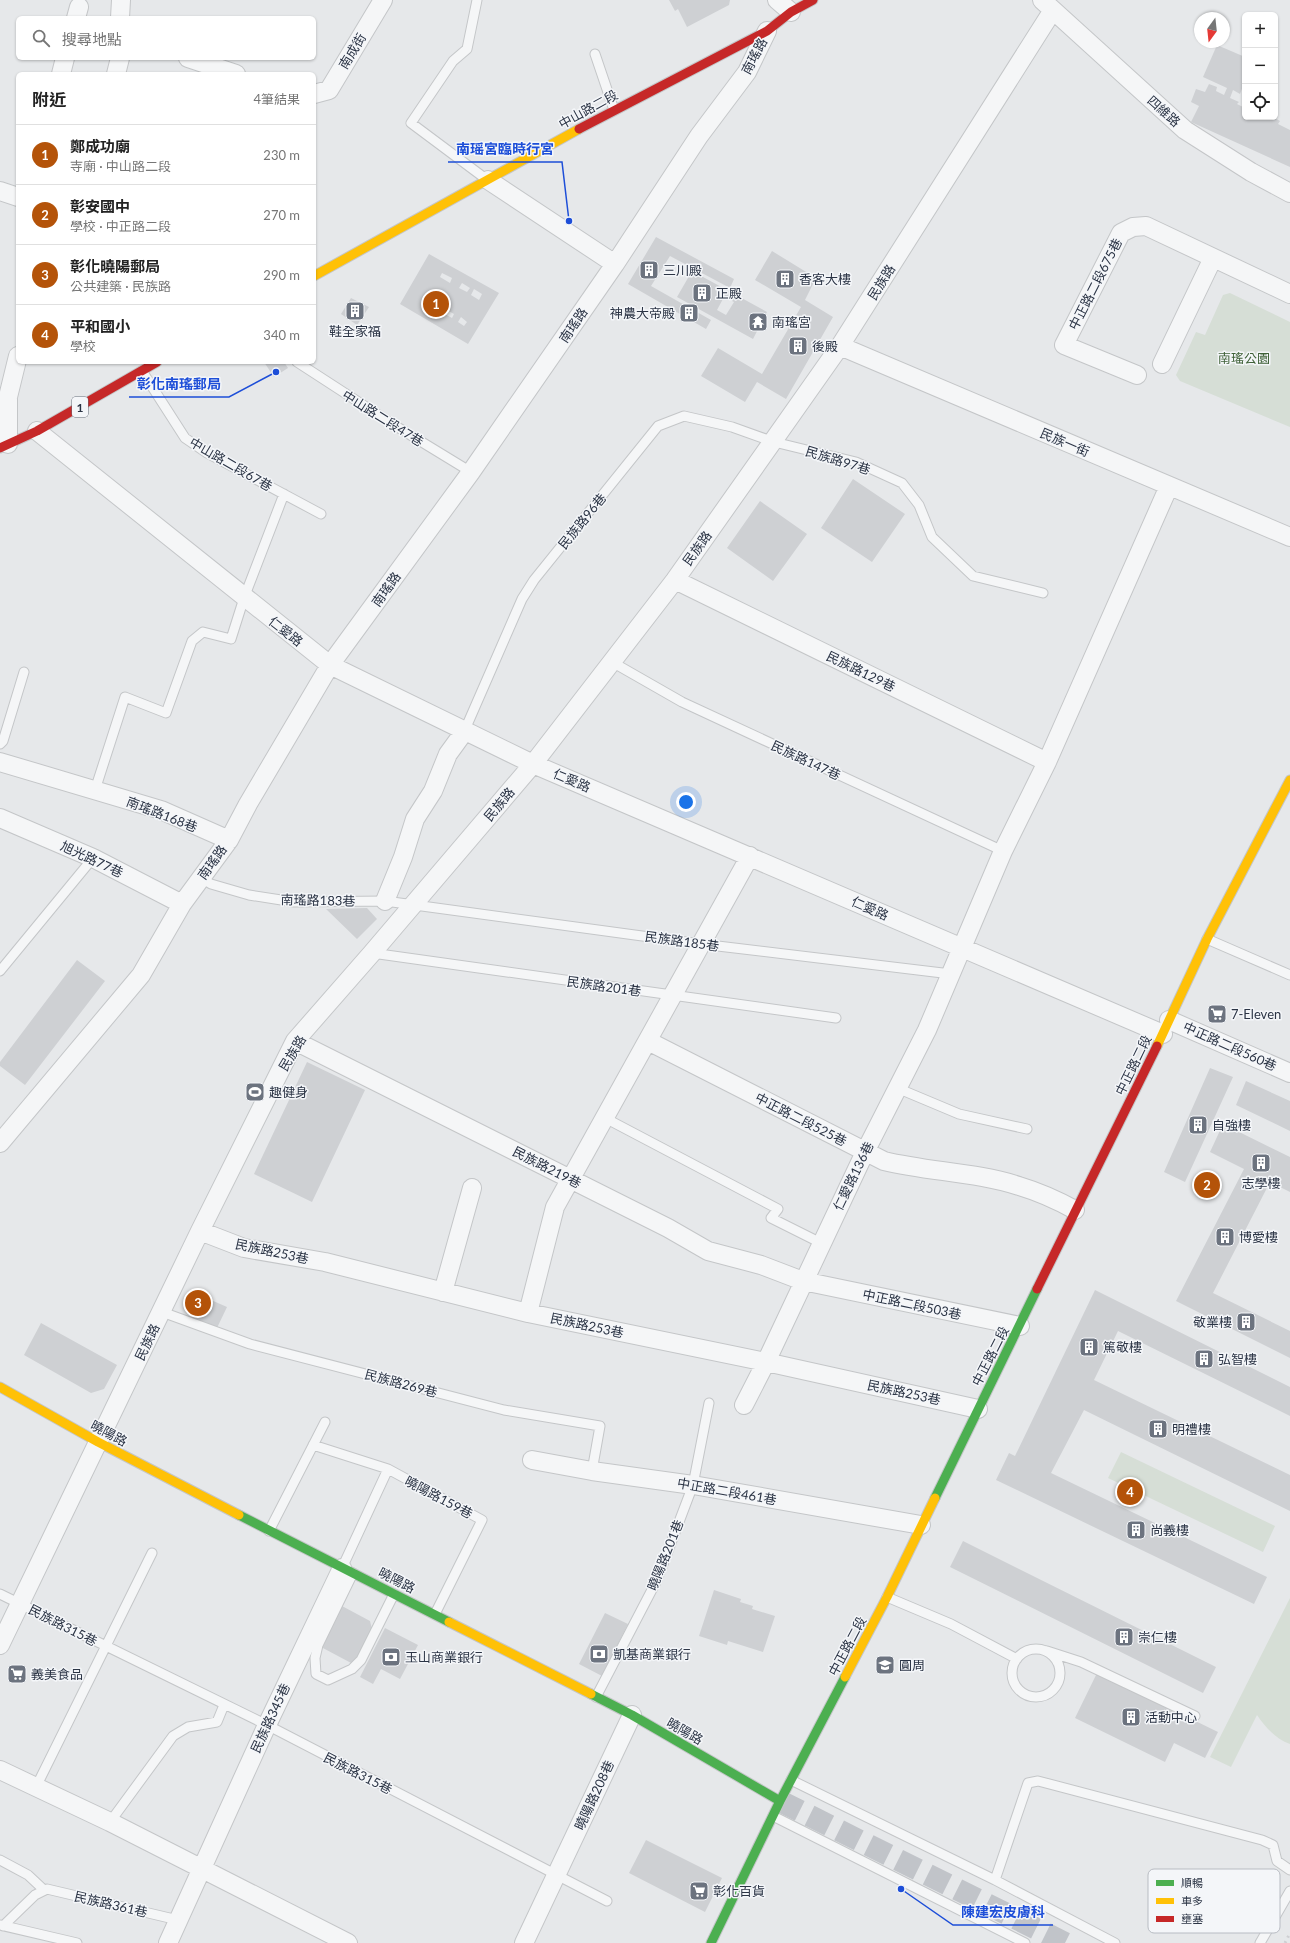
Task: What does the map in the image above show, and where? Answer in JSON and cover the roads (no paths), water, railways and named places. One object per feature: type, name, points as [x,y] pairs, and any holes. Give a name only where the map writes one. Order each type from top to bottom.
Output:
[{"type":"street","points":[[120,16],[121,0]]},
{"type":"street","name":"南成街","points":[[316,93],[329,90],[383,0]]},
{"type":"street","points":[[777,0],[791,12]]},
{"type":"street","name":"中山路二段","points":[[316,275],[614,110],[767,31],[791,12],[813,0]]},
{"type":"street","name":"四維路","points":[[1048,5],[1185,130],[1251,172],[1290,193]]},
{"type":"street","name":"民族路","points":[[0,1645],[200,1231],[295,1041],[372,954],[533,764],[675,580],[774,442],[840,346],[1048,5]]},
{"type":"street","name":"南瑤路","points":[[0,1143],[141,975],[182,904],[229,840],[248,804],[330,665],[471,472],[614,264],[699,136],[747,72],[767,31]]},
{"type":"street","points":[[62,72],[65,60]]},
{"type":"street","points":[[116,72],[120,60]]},
{"type":"street","points":[[194,60],[230,72]]},
{"type":"street","points":[[488,180],[614,264]]},
{"type":"street","points":[[0,191],[16,196]]},
{"type":"street","name":"中正路二段675巷","points":[[1136,375],[1064,345],[1121,232],[1133,227],[1146,226],[1290,294]]},
{"type":"street","points":[[1162,364],[1213,258]]},
{"type":"street","name":"民族一街","points":[[840,346],[1290,537]]},
{"type":"street","points":[[4,446],[8,397],[18,364]]},
{"type":"street","name":"1","points":[[4,446],[37,431],[154,364]]},
{"type":"street","name":"仁愛路","points":[[37,431],[244,598],[330,665],[464,732],[533,764],[961,947],[1166,1027]]},
{"type":"street","name":"仁愛路136巷","points":[[744,1405],[766,1362],[864,1152],[927,1030],[961,947],[1003,852],[1047,762],[1169,486]]},
{"type":"street","name":"民族路129巷","points":[[675,580],[1047,762]]},
{"type":"street","points":[[385,901],[403,857],[415,819],[432,791],[448,754],[464,732]]},
{"type":"street","name":"南瑤路168巷","points":[[0,762],[161,810],[229,840]]},
{"type":"street","name":"中正路二段","points":[[710,1943],[772,1816],[887,1597],[1166,1027],[1207,939],[1290,780]]},
{"type":"street","name":"旭光路77巷","points":[[0,818],[93,858],[182,904]]},
{"type":"street","points":[[528,1313],[555,1207],[572,1180],[750,856]]},
{"type":"street","name":"中正路二段560巷","points":[[1166,1027],[1290,1073]]},
{"type":"street","name":"民族路219巷","points":[[295,1041],[668,1228],[708,1251],[761,1265],[803,1281]]},
{"type":"street","name":"中正路二段525巷","points":[[648,1041],[884,1161],[915,1169],[958,1173],[1018,1185],[1055,1199],[1076,1210]]},
{"type":"street","points":[[443,1292],[472,1188]]},
{"type":"street","name":"民族路253巷","points":[[200,1231],[244,1248],[325,1262],[528,1313],[766,1362],[978,1409]]},
{"type":"street","name":"中正路二段503巷","points":[[803,1281],[1020,1326]]},
{"type":"street","name":"曉陽路","points":[[0,1388],[98,1442],[269,1531],[436,1614],[632,1715],[780,1801]]},
{"type":"street","name":"中正路二段461巷","points":[[532,1460],[592,1471],[693,1485],[921,1526]]},
{"type":"street","name":"民族路345巷","points":[[168,1943],[267,1726],[347,1570]]},
{"type":"street","name":"曉陽路208巷","points":[[524,1943],[632,1715]]},
{"type":"street","points":[[0,1770],[110,1822],[348,1943]]},
{"type":"lane","points":[[477,0],[466,49],[453,61],[411,123],[488,180]]},
{"type":"lane","points":[[595,54],[614,110]]},
{"type":"lane","name":"中山路二段47巷","points":[[300,364],[394,425],[471,472]]},
{"type":"lane","name":"中山路二段67巷","points":[[142,371],[185,438],[207,453],[321,514]]},
{"type":"lane","name":"民族路96巷","points":[[464,732],[526,593],[534,580],[658,426],[684,416],[732,427],[774,442]]},
{"type":"lane","name":"民族路97巷","points":[[774,442],[856,462],[902,483],[919,505],[932,537],[973,576],[1043,593]]},
{"type":"lane","name":"中山路二段67巷","points":[[95,790],[125,696],[166,713],[192,641],[203,632],[231,639],[244,598],[284,494]]},
{"type":"lane","name":"民族路147巷","points":[[612,662],[682,702],[1003,852]]},
{"type":"lane","points":[[0,744],[24,672]]},
{"type":"lane","points":[[0,971],[93,858]]},
{"type":"lane","name":"南瑤路183巷","points":[[201,878],[211,884],[249,895],[294,902],[385,901],[413,904]]},
{"type":"lane","name":"民族路185巷","points":[[413,904],[701,944],[951,974]]},
{"type":"lane","points":[[1207,939],[1290,975]]},
{"type":"lane","name":"民族路201巷","points":[[372,954],[836,1018]]},
{"type":"lane","points":[[896,1088],[959,1114],[1027,1129]]},
{"type":"lane","points":[[605,1118],[778,1208],[771,1218],[821,1243]]},
{"type":"lane","name":"民族路269巷","points":[[162,1312],[250,1344],[504,1410],[600,1426],[592,1471]]},
{"type":"lane","name":"曉陽路201巷","points":[[596,1697],[657,1580],[693,1485],[709,1404]]},
{"type":"lane","points":[[269,1531],[325,1422]]},
{"type":"lane","name":"曉陽路159巷","points":[[313,1445],[388,1469],[482,1520],[436,1614]]},
{"type":"lane","points":[[388,1469],[318,1645],[315,1658],[316,1674],[328,1680],[352,1669],[361,1660],[394,1594]]},
{"type":"lane","name":"民族路315巷","points":[[36,1787],[152,1554]]},
{"type":"lane","name":"民族路315巷","points":[[0,1594],[267,1726],[608,1901]]},
{"type":"lane","points":[[887,1597],[951,1624],[1017,1658]]},
{"type":"lane","points":[[1047,1651],[1058,1661],[1061,1676],[1055,1689],[1042,1697],[1028,1696],[1016,1687],[1012,1672],[1017,1658],[1028,1650],[1034,1649],[1047,1651],[1081,1662],[1195,1716]]},
{"type":"lane","points":[[110,1822],[173,1736],[188,1727],[217,1722],[224,1705]]},
{"type":"lane","points":[[792,1780],[996,1880],[1115,1943]]},
{"type":"lane","points":[[996,1880],[1028,1783],[1038,1781],[1262,1840],[1273,1845],[1277,1861],[1290,1870]]},
{"type":"lane","points":[[772,1816],[1024,1943]]},
{"type":"lane","points":[[0,1860],[28,1875],[44,1890],[35,1895],[1,1926]]},
{"type":"lane","name":"民族路361巷","points":[[44,1890],[47,1889],[178,1920]]},
{"type":"lane","points":[[1280,1908],[1290,1891]]},
{"type":"lane","points":[[1,1926],[77,1943]]},
{"type":"lane","points":[[1260,1943],[1266,1933]]},
{"type":"tunnel","points":[[780,1801],[1065,1943]]},
{"type":"railway","points":[[1285,1943],[1290,1933]]},
{"type":"place","name":"南瑶宮臨時行宮","points":[[569,221]]},
{"type":"place","name":"三川殿","points":[[649,270]]},
{"type":"place","name":"香客大樓","points":[[785,279]]},
{"type":"place","name":"正殿","points":[[702,293]]},
{"type":"place","name":"鄭成功廟","points":[[436,304]]},
{"type":"place","name":"鞋全家福","points":[[355,311]]},
{"type":"place","name":"神農大帝殿","points":[[689,313]]},
{"type":"place","name":"南瑤宮","points":[[758,322]]},
{"type":"place","name":"後殿","points":[[798,346]]},
{"type":"place","name":"彰化南瑤郵局","points":[[276,372]]},
{"type":"place","name":"7-Eleven","points":[[1217,1014]]},
{"type":"place","name":"趣健身","points":[[255,1092]]},
{"type":"place","name":"自強樓","points":[[1198,1125]]},
{"type":"place","name":"志學樓","points":[[1261,1163]]},
{"type":"place","name":"彰安國中","points":[[1207,1185]]},
{"type":"place","name":"博愛樓","points":[[1225,1237]]},
{"type":"place","name":"彰化曉陽郵局","points":[[198,1303]]},
{"type":"place","name":"敬業樓","points":[[1246,1322]]},
{"type":"place","name":"篤敬樓","points":[[1089,1347]]},
{"type":"place","name":"弘智樓","points":[[1204,1359]]},
{"type":"place","name":"明禮樓","points":[[1158,1429]]},
{"type":"place","name":"平和國小","points":[[1130,1492]]},
{"type":"place","name":"尚義樓","points":[[1136,1530]]},
{"type":"place","name":"崇仁樓","points":[[1124,1637]]},
{"type":"place","name":"凱基商業銀行","points":[[599,1654]]},
{"type":"place","name":"玉山商業銀行","points":[[391,1657]]},
{"type":"place","name":"圓周","points":[[885,1665]]},
{"type":"place","name":"義美食品","points":[[17,1674]]},
{"type":"place","name":"活動中心","points":[[1131,1717]]},
{"type":"place","name":"陳建宏皮膚科","points":[[901,1889]]},
{"type":"place","name":"彰化百貨","points":[[699,1891]]},
{"type":"park label","name":"南瑤公園","points":[[1244,358]]}]
